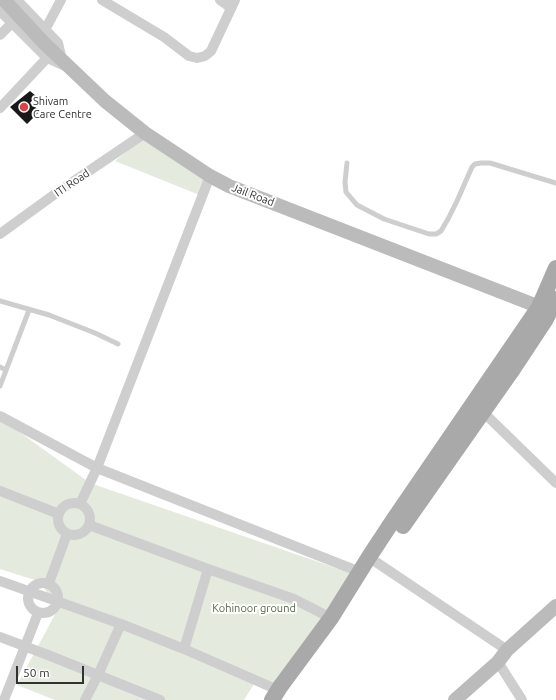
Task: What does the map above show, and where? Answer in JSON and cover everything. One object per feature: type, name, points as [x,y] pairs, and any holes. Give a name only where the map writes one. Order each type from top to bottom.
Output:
[{"type":"main road","points":[[360,572],[376,562],[519,360],[548,306],[556,268]]},
{"type":"main road","points":[[275,695],[331,618],[392,522],[548,306]]},
{"type":"street","name":"Jail Road","points":[[4,0],[45,37],[66,65],[105,101],[145,133],[210,176],[229,186],[548,306]]},
{"type":"street","points":[[18,0],[45,37]]},
{"type":"street","points":[[45,37],[61,0]]},
{"type":"street","points":[[102,0],[164,37],[189,56],[197,58],[205,56],[211,51],[233,4],[220,0]]},
{"type":"street","points":[[0,11],[47,58],[66,65]]},
{"type":"street","points":[[0,35],[12,23]]},
{"type":"street","points":[[0,108],[47,58]]},
{"type":"street","name":"ITI Road","points":[[0,234],[55,194],[145,133]]},
{"type":"street","points":[[80,504],[97,468],[210,176]]},
{"type":"street","points":[[483,412],[556,483]]},
{"type":"street","points":[[0,416],[97,468],[360,572]]},
{"type":"street","points":[[0,491],[59,514]]},
{"type":"street","points":[[67,504],[80,504],[85,507],[89,513],[89,525],[86,531],[80,534],[74,536],[67,534],[62,531],[59,526],[57,520],[59,514],[62,508],[67,504]]},
{"type":"street","points":[[89,525],[294,599],[331,618]]},
{"type":"street","points":[[49,583],[67,534]]},
{"type":"street","points":[[376,562],[507,650]]},
{"type":"street","points":[[184,649],[208,569]]},
{"type":"street","points":[[0,581],[121,624],[184,649],[275,695]]},
{"type":"street","points":[[41,582],[49,583],[56,590],[58,596],[57,602],[50,611],[38,613],[29,605],[27,599],[29,592],[30,588],[35,584],[41,582]]},
{"type":"street","points":[[455,700],[498,662],[507,650],[556,606]]},
{"type":"street","points":[[4,700],[38,613]]},
{"type":"street","points":[[85,700],[121,624]]},
{"type":"street","points":[[0,638],[48,655],[160,700]]},
{"type":"street","points":[[498,662],[522,700]]},
{"type":"lane","points":[[347,163],[345,182],[346,192],[357,205],[384,219],[429,234],[436,234],[441,231],[445,225],[472,167],[475,164],[490,164],[556,183]]},
{"type":"lane","points":[[0,301],[49,315],[95,333],[118,344]]},
{"type":"lane","points":[[0,386],[29,310]]},
{"type":"lane","points":[[0,367],[6,370]]},
{"type":"green space","points":[[143,138],[207,180],[202,196],[115,161]]},
{"type":"green space","name":"Kohinoor ground","points":[[0,418],[90,483],[356,575],[280,687],[257,679],[244,700],[55,700],[17,685],[58,609],[55,607],[41,582],[0,569]]},
{"type":"building","points":[[30,91],[36,96],[30,103],[40,111],[27,124],[10,107]]},
{"type":"place","name":"Shivam Care Centre","points":[[24,107]]}]
